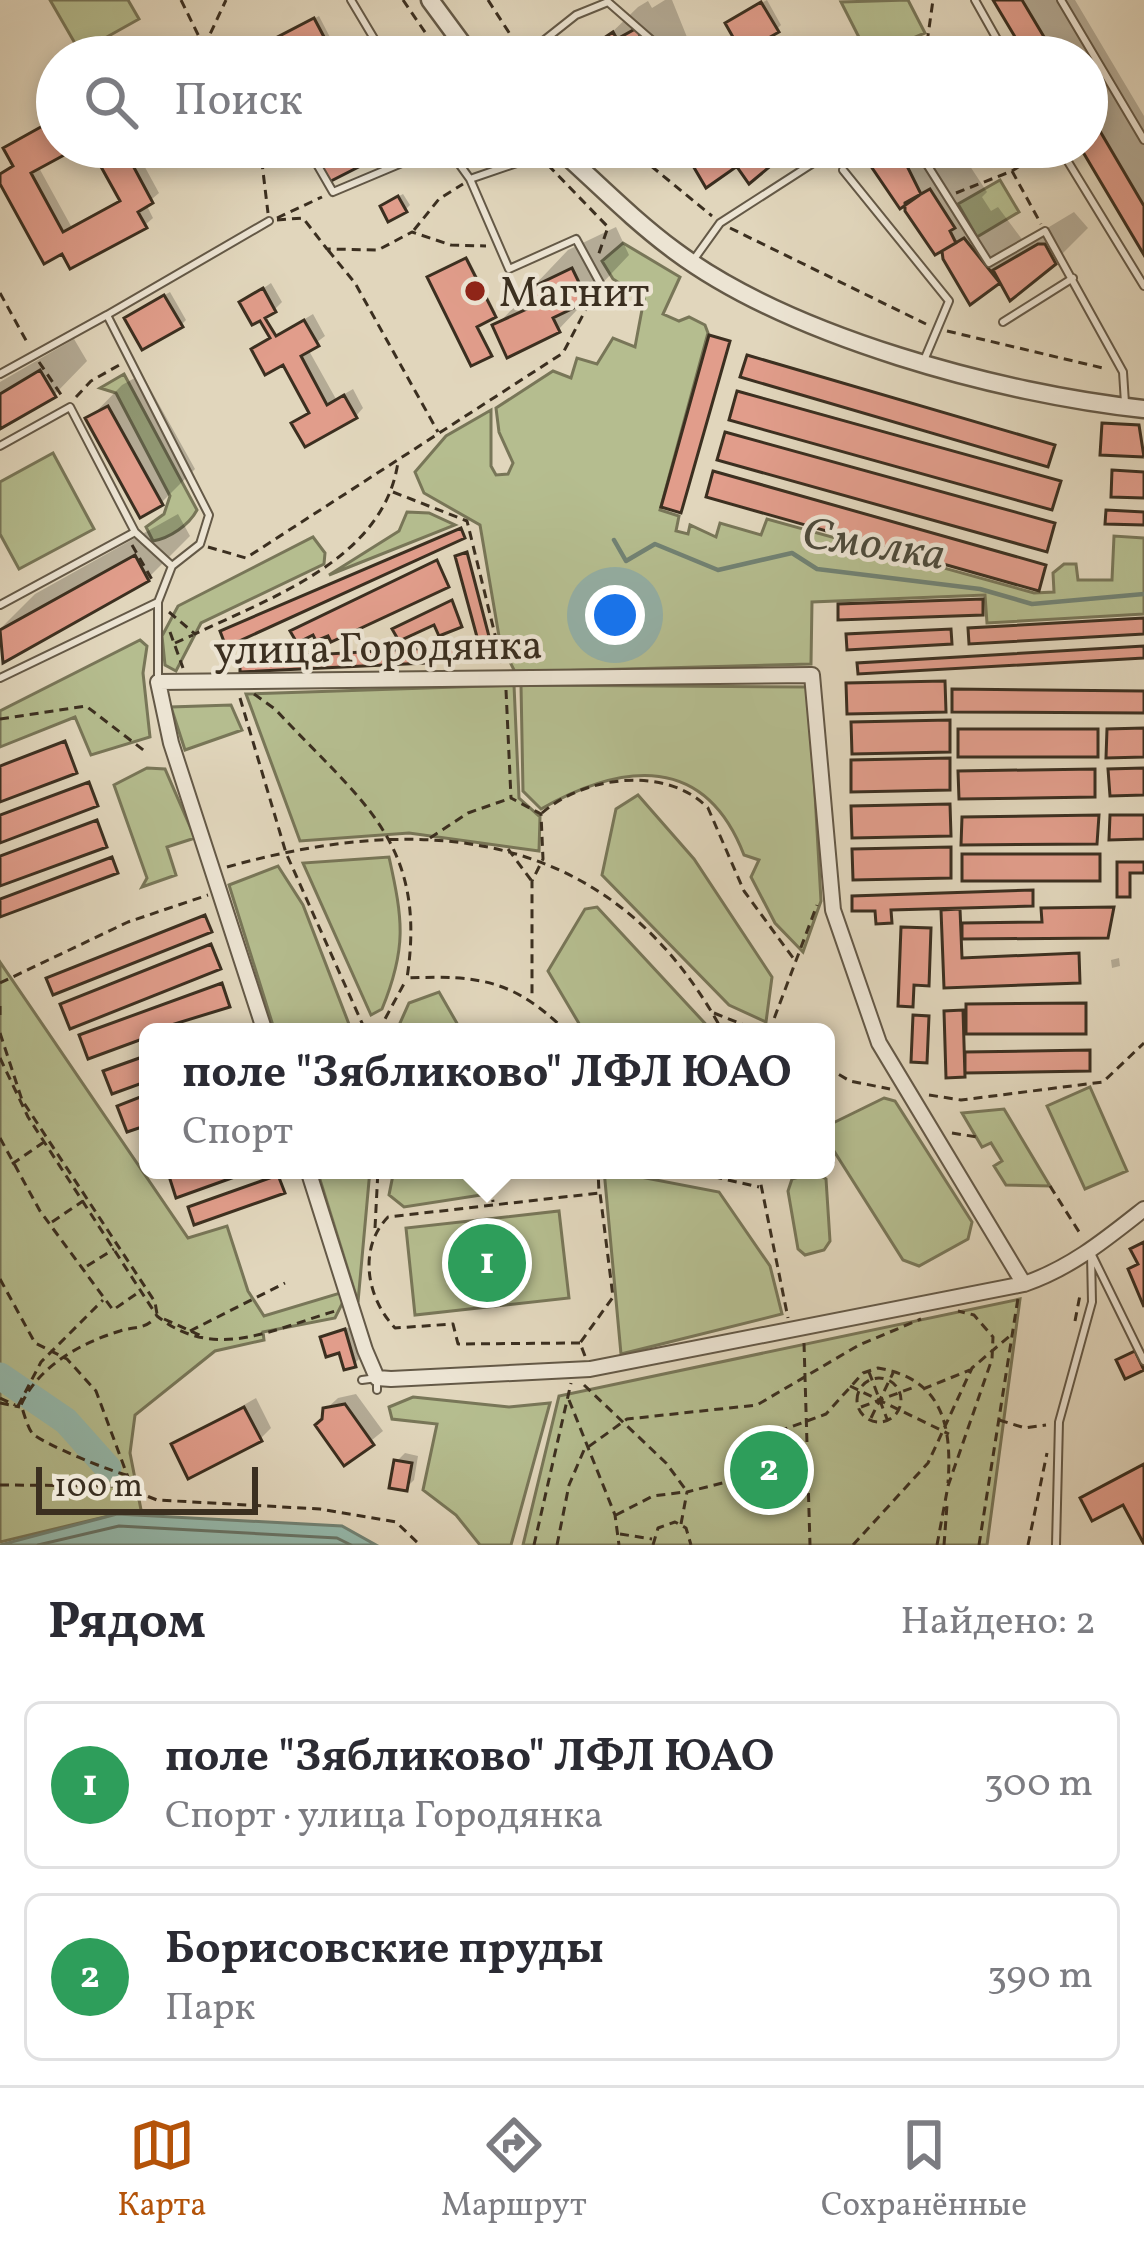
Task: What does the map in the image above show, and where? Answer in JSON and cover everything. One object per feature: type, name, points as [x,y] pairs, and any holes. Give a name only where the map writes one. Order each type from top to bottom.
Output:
[{"type":"street","points":[[431,0],[457,36]]},
{"type":"street","points":[[580,168],[635,219],[692,262],[787,311],[924,362],[1035,391],[1135,408]]},
{"type":"street","name":"улица Городянка","points":[[262,1023],[171,743],[158,682],[812,675],[833,910],[879,1043],[1022,1284]]},
{"type":"street","points":[[311,1179],[372,1382],[571,1372],[796,1324],[1022,1284],[1054,1274],[1144,1209]]},
{"type":"lane","points":[[351,0],[373,36]]},
{"type":"lane","points":[[974,0],[995,36]]},
{"type":"lane","points":[[1061,0],[1082,36]]},
{"type":"lane","points":[[550,36],[576,15],[608,2],[647,36]]},
{"type":"lane","points":[[1108,79],[1144,140]]},
{"type":"lane","points":[[318,168],[333,192],[390,168]]},
{"type":"lane","points":[[462,168],[509,269],[576,239],[600,283]]},
{"type":"lane","points":[[470,179],[502,168]]},
{"type":"lane","points":[[692,262],[720,223],[805,168]]},
{"type":"lane","points":[[929,168],[988,263],[1045,231],[1123,372],[1135,408]]},
{"type":"lane","points":[[1068,168],[1144,286]]},
{"type":"lane","points":[[843,170],[949,301],[924,362]]},
{"type":"lane","points":[[0,374],[269,221]]},
{"type":"lane","points":[[1003,322],[1073,278]]},
{"type":"lane","points":[[107,316],[206,501],[209,515],[200,544],[172,566],[160,599],[158,682]]},
{"type":"lane","points":[[0,446],[70,407],[131,534],[172,566]]},
{"type":"lane","points":[[0,604],[131,534]]},
{"type":"lane","points":[[0,678],[160,599]]},
{"type":"lane","points":[[1090,1251],[1144,1361]]},
{"type":"lane","points":[[1056,1545],[1059,1422],[1093,1303],[1090,1251]]},
{"type":"path","points":[[181,0],[199,36]]},
{"type":"path","points":[[209,36],[226,0]]},
{"type":"path","points":[[403,0],[428,36]]},
{"type":"path","points":[[488,0],[511,36]]},
{"type":"path","points":[[928,36],[933,0]]},
{"type":"path","points":[[263,168],[269,221]]},
{"type":"path","points":[[552,168],[608,227],[591,267]]},
{"type":"path","points":[[653,168],[720,223],[937,328],[1123,372]]},
{"type":"path","points":[[947,197],[1017,168]]},
{"type":"path","points":[[1012,171],[1045,231]]},
{"type":"path","points":[[327,248],[378,250],[412,232],[439,199],[470,179]]},
{"type":"path","points":[[269,221],[333,192]]},
{"type":"path","points":[[269,221],[303,218],[355,283],[439,434]]},
{"type":"path","points":[[412,232],[451,244],[497,247]]},
{"type":"path","points":[[200,544],[247,558],[439,434],[563,353],[600,283]]},
{"type":"path","points":[[0,293],[70,407],[91,380],[131,358]]},
{"type":"path","points":[[995,345],[1003,322]]},
{"type":"path","points":[[174,644],[327,571],[393,492],[398,460]]},
{"type":"path","points":[[393,492],[467,521],[506,678],[511,798]]},
{"type":"path","points":[[131,534],[188,681]]},
{"type":"path","points":[[160,599],[195,634]]},
{"type":"path","points":[[235,681],[274,709],[392,839],[411,888],[413,939],[407,978],[383,1023]]},
{"type":"path","points":[[235,681],[286,853],[362,1023]]},
{"type":"path","points":[[0,718],[86,706],[146,752]]},
{"type":"path","points":[[541,814],[570,799],[631,780],[669,782],[694,794],[708,808],[763,923],[796,962]]},
{"type":"path","points":[[429,839],[468,814],[511,798],[541,814]]},
{"type":"path","points":[[532,998],[532,881],[543,859],[541,814]]},
{"type":"path","points":[[214,871],[286,853],[392,839],[508,849],[543,859],[617,905],[659,946],[718,1023]]},
{"type":"path","points":[[508,849],[532,881]]},
{"type":"path","points":[[769,1023],[828,875]]},
{"type":"path","points":[[1,985],[128,922],[221,891]]},
{"type":"path","points":[[407,978],[488,982],[532,998],[558,1023]]},
{"type":"path","points":[[0,1006],[0,1016]]},
{"type":"path","points":[[712,1012],[741,1023]]},
{"type":"path","points":[[0,1033],[22,1100],[155,1302],[157,1316]]},
{"type":"path","points":[[835,1072],[850,1081],[962,1100],[1103,1082],[1144,1043]]},
{"type":"path","points":[[0,1058],[44,1142],[157,1316],[182,1332],[220,1344],[351,1306]]},
{"type":"path","points":[[0,1138],[11,1165],[112,1310],[142,1290]]},
{"type":"path","points":[[11,1165],[44,1142]]},
{"type":"path","points":[[835,1162],[841,1161]]},
{"type":"path","points":[[378,1179],[375,1231],[368,1251],[370,1274],[376,1300],[395,1328],[453,1324],[458,1344],[580,1343]]},
{"type":"path","points":[[490,1179],[493,1204]]},
{"type":"path","points":[[580,1343],[613,1297],[598,1179]]},
{"type":"path","points":[[725,1179],[761,1187]]},
{"type":"path","points":[[748,1184],[752,1179]]},
{"type":"path","points":[[760,1179],[808,1379],[809,1545]]},
{"type":"path","points":[[1050,1186],[1090,1251]]},
{"type":"path","points":[[375,1231],[388,1216],[599,1193]]},
{"type":"path","points":[[50,1223],[84,1200]]},
{"type":"path","points":[[85,1268],[115,1248]]},
{"type":"path","points":[[0,1280],[35,1343],[64,1358],[96,1391],[133,1491]]},
{"type":"path","points":[[190,1331],[285,1283]]},
{"type":"path","points":[[979,1545],[1022,1284]]},
{"type":"path","points":[[19,1405],[51,1350],[105,1299]]},
{"type":"path","points":[[937,1545],[947,1491],[993,1337],[974,1315],[946,1309]]},
{"type":"path","points":[[557,1545],[569,1485],[586,1446],[620,1424],[758,1405],[859,1346],[905,1330],[933,1312]]},
{"type":"path","points":[[157,1316],[220,1344]]},
{"type":"path","points":[[32,1379],[125,1329],[141,1329],[157,1316]]},
{"type":"path","points":[[853,1545],[928,1462],[972,1369],[1012,1334]]},
{"type":"path","points":[[580,1343],[590,1369]]},
{"type":"path","points":[[859,1408],[972,1369]]},
{"type":"path","points":[[615,1515],[653,1496],[730,1481],[743,1471],[761,1438],[826,1414],[868,1371],[894,1370],[943,1410],[951,1435],[944,1545]]},
{"type":"path","points":[[870,1420],[894,1370]]},
{"type":"path","points":[[868,1371],[887,1420]]},
{"type":"path","points":[[571,1372],[620,1424],[666,1463],[687,1492],[681,1524],[691,1545]]},
{"type":"path","points":[[871,1379],[889,1379],[900,1393],[899,1410],[887,1420],[870,1420],[859,1408],[860,1390],[871,1379]]},
{"type":"path","points":[[849,1386],[951,1435]]},
{"type":"path","points":[[534,1545],[568,1399],[615,1515],[619,1545]]},
{"type":"path","points":[[0,1401],[19,1405]]},
{"type":"path","points":[[19,1405],[32,1433],[51,1448],[79,1453],[106,1472],[127,1475]]},
{"type":"path","points":[[999,1420],[1025,1428],[1053,1424]]},
{"type":"path","points":[[0,1485],[133,1491],[157,1500],[320,1509],[396,1522],[420,1545]]},
{"type":"path","points":[[618,1534],[653,1542],[663,1525],[681,1524]]},
{"type":"green space","points":[[50,0],[128,0],[139,19],[109,36],[71,36]]},
{"type":"green space","points":[[908,0],[925,33],[858,36],[841,2]]},
{"type":"green space","points":[[1000,180],[1019,212],[977,237],[958,204]]},
{"type":"green space","points":[[623,243],[680,277],[663,314],[679,321],[689,317],[705,325],[708,333],[660,510],[679,516],[676,531],[688,534],[690,525],[716,537],[720,523],[761,535],[767,519],[1034,593],[1054,592],[1053,573],[1064,564],[1076,564],[1078,580],[1112,580],[1114,536],[1144,538],[1144,614],[987,623],[985,595],[812,602],[811,664],[515,672],[500,642],[480,525],[424,493],[415,472],[446,436],[491,410],[491,466],[496,475],[508,474],[513,463],[499,432],[496,408],[553,371],[571,378],[577,358],[597,364],[613,338],[635,347],[644,299],[613,279],[602,261]]},
{"type":"green space","points":[[124,374],[197,510],[178,530],[153,541],[146,527],[164,514],[170,496],[116,393],[100,388]]},
{"type":"green space","points":[[53,453],[94,529],[19,569],[0,534],[0,482]]},
{"type":"green space","points":[[407,512],[429,513],[455,525],[329,575],[399,531]]},
{"type":"green space","points":[[313,537],[325,553],[324,564],[201,623],[176,671],[165,665],[162,636],[178,606]]},
{"type":"green space","points":[[140,640],[147,646],[143,673],[150,737],[91,755],[75,717],[0,747],[0,711]]},
{"type":"green space","points":[[514,685],[519,798],[540,817],[539,851],[409,833],[300,841],[246,694]]},
{"type":"green space","points":[[521,685],[809,687],[821,901],[803,952],[775,923],[751,877],[759,860],[744,855],[708,799],[685,784],[659,776],[631,776],[572,793],[541,809],[523,791]]},
{"type":"green space","points":[[231,705],[242,730],[185,750],[171,707]]},
{"type":"green space","points":[[147,768],[165,769],[195,838],[167,847],[176,875],[142,887],[147,878],[114,785]]},
{"type":"green space","points":[[638,795],[694,859],[772,977],[766,1022],[729,1005],[602,875],[616,809]]},
{"type":"green space","points":[[389,857],[400,917],[399,951],[382,1009],[371,1015],[303,863]]},
{"type":"green space","points":[[278,866],[303,905],[349,1023],[272,1023],[229,885]]},
{"type":"green space","points":[[597,907],[705,1023],[579,1023],[548,971],[585,909]]},
{"type":"green space","points":[[0,962],[139,1166],[139,1179],[148,1179],[188,1238],[227,1226],[248,1291],[264,1316],[340,1293],[343,1302],[335,1318],[263,1332],[264,1340],[215,1351],[135,1415],[130,1453],[142,1515],[117,1514],[0,1542]]},
{"type":"green space","points":[[439,992],[457,1023],[400,1023],[409,1003]]},
{"type":"green space","points":[[1090,1087],[1127,1171],[1085,1189],[1047,1106]]},
{"type":"green space","points":[[884,1098],[895,1101],[972,1222],[968,1239],[919,1266],[903,1260],[835,1153],[835,1122]]},
{"type":"green space","points":[[1004,1109],[1050,1186],[1006,1185],[994,1166],[1002,1161],[991,1143],[982,1147],[962,1113]]},
{"type":"green space","points":[[320,1179],[369,1179],[358,1302]]},
{"type":"green space","points":[[392,1179],[478,1179],[481,1195],[404,1207],[389,1195]]},
{"type":"green space","points":[[605,1179],[651,1179],[719,1192],[770,1266],[782,1314],[621,1354]]},
{"type":"green space","points":[[792,1179],[826,1179],[830,1241],[824,1250],[805,1255],[798,1249],[788,1191]]},
{"type":"green space","points":[[559,1211],[569,1298],[415,1315],[406,1228]]},
{"type":"green space","points":[[1020,1299],[987,1545],[523,1545],[559,1396]]},
{"type":"green space","points":[[413,1397],[509,1407],[550,1403],[511,1545],[480,1545],[456,1515],[423,1490],[437,1424],[392,1419],[389,1407]]},
{"type":"water","points":[[117,1514],[342,1526],[376,1545],[0,1545]]},
{"type":"building","points":[[993,0],[1022,0],[1043,36],[1014,36]]},
{"type":"building","points":[[761,2],[779,32],[732,36],[725,23]]},
{"type":"building","points":[[314,18],[324,36],[280,36]]},
{"type":"building","points":[[36,130],[36,168],[40,168],[31,173],[63,232],[120,201],[102,168],[134,168],[153,203],[138,212],[147,228],[70,269],[62,254],[44,264],[0,184],[0,174],[13,166],[3,148]]},
{"type":"building","points":[[1108,145],[1144,206],[1144,255],[1092,168],[1108,168]]},
{"type":"building","points":[[322,168],[356,168],[329,182]]},
{"type":"building","points":[[694,168],[735,168],[706,188]]},
{"type":"building","points":[[738,168],[768,168],[749,184]]},
{"type":"building","points":[[872,168],[908,168],[921,194],[900,209]]},
{"type":"building","points":[[930,189],[955,228],[950,231],[956,243],[935,255],[905,211],[905,203]]},
{"type":"building","points":[[398,196],[407,212],[388,222],[380,206]]},
{"type":"building","points":[[964,238],[1000,283],[970,305],[942,251]]},
{"type":"building","points":[[1045,244],[1056,264],[1010,301],[993,270]]},
{"type":"building","points":[[466,258],[496,317],[477,327],[492,356],[471,366],[427,277]]},
{"type":"building","points":[[572,268],[588,301],[553,318],[560,332],[507,358],[492,325],[529,308],[522,292]]},
{"type":"building","points":[[263,288],[276,312],[265,318],[276,336],[304,320],[319,346],[301,356],[327,405],[344,395],[357,418],[305,447],[291,423],[309,413],[283,365],[265,375],[251,349],[270,338],[260,321],[252,325],[239,302]]},
{"type":"building","points":[[164,295],[183,327],[142,350],[124,318]]},
{"type":"building","points":[[709,335],[730,341],[681,513],[661,507]]},
{"type":"building","points":[[747,355],[1055,445],[1048,467],[740,377]]},
{"type":"building","points":[[40,370],[56,397],[0,429],[0,394]]},
{"type":"building","points":[[737,391],[1061,481],[1052,510],[729,420]]},
{"type":"building","points":[[108,406],[163,505],[140,518],[85,418]]},
{"type":"building","points":[[1102,423],[1139,425],[1144,457],[1100,455]]},
{"type":"building","points":[[725,432],[1055,523],[1047,552],[717,460]]},
{"type":"building","points":[[1112,470],[1144,472],[1144,498],[1111,497]]},
{"type":"building","points":[[713,471],[1046,565],[1039,591],[706,497]]},
{"type":"building","points":[[1106,510],[1144,512],[1144,525],[1105,524]]},
{"type":"building","points":[[461,528],[465,538],[226,647],[220,631]]},
{"type":"building","points":[[467,552],[491,644],[480,648],[455,556]]},
{"type":"building","points":[[135,555],[149,581],[3,663],[0,630]]},
{"type":"building","points":[[437,560],[449,587],[331,642],[328,636],[316,641],[313,635],[297,643],[290,631]]},
{"type":"building","points":[[983,599],[983,615],[838,620],[838,604]]},
{"type":"building","points":[[452,600],[462,627],[439,636],[434,625],[399,641],[392,629]]},
{"type":"building","points":[[1144,618],[1144,634],[969,644],[968,628]]},
{"type":"building","points":[[951,629],[952,644],[847,650],[846,634]]},
{"type":"building","points":[[466,646],[467,661],[240,672],[240,659]]},
{"type":"building","points":[[1144,646],[1144,658],[858,674],[857,663]]},
{"type":"building","points":[[945,681],[946,712],[847,714],[846,683]]},
{"type":"building","points":[[952,689],[1144,691],[1144,713],[952,712]]},
{"type":"building","points":[[950,720],[950,752],[852,754],[851,722]]},
{"type":"building","points":[[1144,728],[1144,757],[1106,758],[1107,729]]},
{"type":"building","points":[[958,729],[1098,729],[1098,757],[958,757]]},
{"type":"building","points":[[65,741],[77,773],[0,802],[0,766]]},
{"type":"building","points":[[950,758],[950,790],[851,792],[851,760]]},
{"type":"building","points":[[1144,768],[1144,795],[1110,796],[1108,769]]},
{"type":"building","points":[[1095,769],[1095,797],[959,799],[958,771]]},
{"type":"building","points":[[89,782],[98,806],[0,843],[0,815]]},
{"type":"building","points":[[950,804],[951,836],[852,838],[851,806]]},
{"type":"building","points":[[1099,815],[1097,844],[961,845],[962,817]]},
{"type":"building","points":[[1110,815],[1144,815],[1144,839],[1109,840]]},
{"type":"building","points":[[97,820],[107,847],[0,886],[0,856]]},
{"type":"building","points":[[951,847],[951,878],[853,880],[852,849]]},
{"type":"building","points":[[962,854],[1100,854],[1100,881],[962,881]]},
{"type":"building","points":[[112,857],[118,873],[0,917],[0,899]]},
{"type":"building","points":[[1117,862],[1144,862],[1144,873],[1130,873],[1130,897],[1117,897]]},
{"type":"building","points":[[1033,890],[1033,906],[891,910],[892,923],[876,924],[875,911],[852,911],[852,896]]},
{"type":"building","points":[[1114,907],[1108,938],[962,939],[962,923],[1042,922],[1041,908]]},
{"type":"building","points":[[960,909],[962,958],[1079,953],[1080,983],[944,988],[941,910]]},
{"type":"building","points":[[205,915],[212,932],[53,995],[46,978]]},
{"type":"building","points":[[901,927],[931,928],[929,986],[914,985],[913,1007],[898,1006]]},
{"type":"building","points":[[211,944],[221,969],[70,1029],[60,1004]]},
{"type":"building","points":[[222,983],[230,1007],[178,1023],[139,1023],[139,1040],[88,1059],[79,1035]]},
{"type":"building","points":[[1086,1003],[1086,1034],[966,1034],[966,1004]]},
{"type":"building","points":[[963,1010],[965,1077],[946,1078],[944,1011]]},
{"type":"building","points":[[913,1015],[929,1016],[927,1063],[911,1062]]},
{"type":"building","points":[[1090,1050],[1090,1071],[965,1073],[965,1052]]},
{"type":"building","points":[[139,1058],[139,1084],[112,1094],[103,1071]]},
{"type":"building","points":[[139,1097],[139,1128],[127,1132],[117,1106]]},
{"type":"building","points":[[170,1179],[229,1179],[176,1198]]},
{"type":"building","points":[[267,1179],[280,1179],[285,1193],[194,1225],[188,1207]]},
{"type":"building","points":[[1144,1242],[1144,1307],[1128,1269],[1138,1264],[1130,1249]]},
{"type":"building","points":[[345,1329],[356,1367],[344,1370],[339,1353],[326,1357],[320,1337]]},
{"type":"building","points":[[1135,1351],[1144,1370],[1125,1379],[1116,1360]]},
{"type":"building","points":[[345,1404],[374,1445],[344,1466],[315,1425],[322,1419],[323,1408]]},
{"type":"building","points":[[244,1407],[262,1441],[188,1479],[171,1444]]},
{"type":"building","points":[[394,1460],[412,1463],[407,1491],[389,1488]]},
{"type":"building","points":[[1144,1464],[1144,1544],[1123,1505],[1092,1521],[1080,1498]]},
{"type":"waterway","name":"Смолка","points":[[614,540],[626,561],[655,544],[718,570],[792,553],[817,569],[980,589],[1032,604],[1144,594]]},
{"type":"waterway","points":[[0,1376],[66,1421],[108,1468]]},
{"type":"place","name":"Магнит","points":[[475,291]]},
{"type":"place","name":"поле \"Зябликово\" ЛФЛ ЮАО","points":[[487,1263]]},
{"type":"place","name":"Борисовские пруды","points":[[769,1470]]}]
